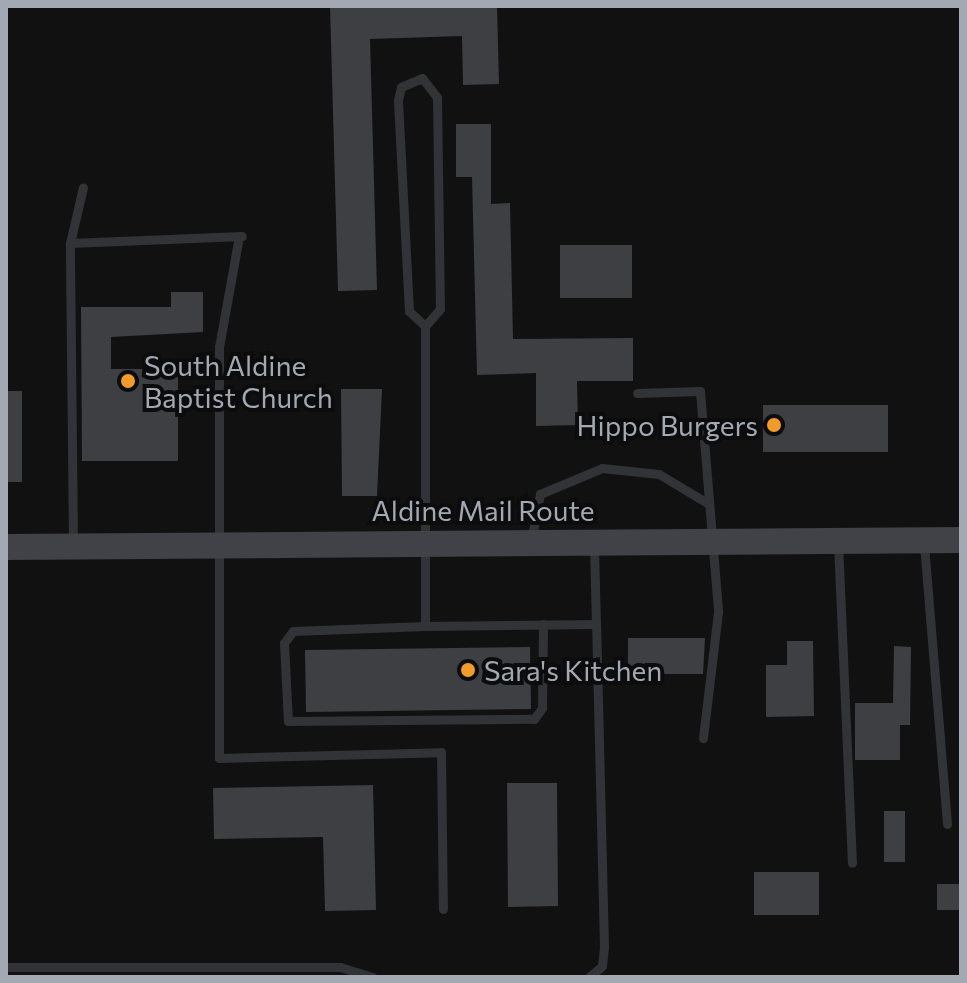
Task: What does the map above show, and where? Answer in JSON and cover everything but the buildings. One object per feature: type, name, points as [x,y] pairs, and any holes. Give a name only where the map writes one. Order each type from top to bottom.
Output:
[{"type":"main road","name":"Aldine Mail Route","points":[[6,547],[961,540]]},
{"type":"lane","points":[[425,326],[435,322],[440,294],[437,97],[422,78],[401,87],[398,100],[409,311],[425,326],[425,626]]},
{"type":"lane","points":[[73,546],[70,243],[83,187]]},
{"type":"lane","points":[[70,243],[242,236],[219,347],[219,758],[441,752],[443,909]]},
{"type":"lane","points":[[637,393],[700,391],[709,540],[718,612],[703,738]]},
{"type":"lane","points":[[531,542],[540,494],[602,468],[659,474],[707,503]]},
{"type":"lane","points":[[838,540],[852,863]]},
{"type":"lane","points":[[924,540],[947,824]]},
{"type":"lane","points":[[589,977],[602,966],[604,947],[594,541]]},
{"type":"lane","points":[[543,624],[542,708],[534,719],[288,721],[284,643],[293,631],[425,626],[543,624],[596,624]]},
{"type":"lane","points":[[6,967],[340,967],[372,977]]},
{"type":"place","name":"South Aldine Baptist Church","points":[[128,381]]},
{"type":"place","name":"Hippo Burgers","points":[[774,425]]},
{"type":"place","name":"Sara's Kitchen","points":[[468,670]]}]
